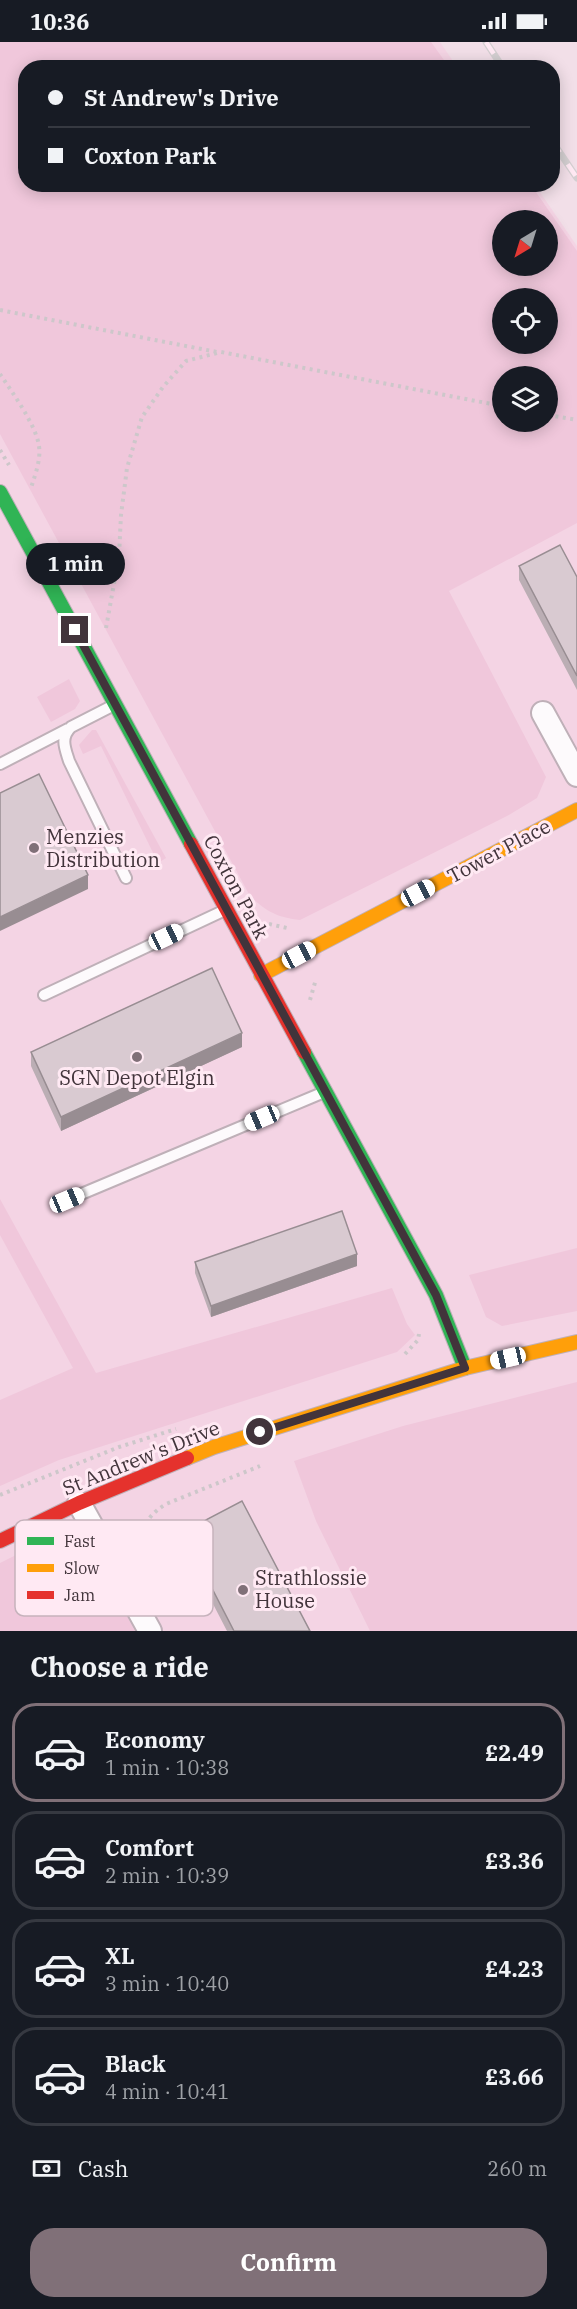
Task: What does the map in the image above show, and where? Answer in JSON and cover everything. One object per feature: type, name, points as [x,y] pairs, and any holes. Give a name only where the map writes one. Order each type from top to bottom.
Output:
[{"type":"street","name":"Coxton Park","points":[[0,492],[436,1295],[465,1368]]},
{"type":"street","points":[[543,713],[577,775]]},
{"type":"street","name":"Tower Place","points":[[261,975],[577,810]]},
{"type":"street","name":"St Andrew's Drive","points":[[44,1520],[214,1447],[465,1368],[577,1342]]},
{"type":"street","points":[[79,1503],[88,1520]]},
{"type":"street","name":"St Andrew's Drive","points":[[0,1541],[15,1534]]},
{"type":"street","points":[[142,1616],[150,1631]]},
{"type":"lane","points":[[0,764],[115,705]]},
{"type":"lane","points":[[71,728],[66,732],[63,742],[69,761],[126,878]]},
{"type":"lane","points":[[44,996],[226,909]]},
{"type":"lane","points":[[67,1200],[325,1091]]},
{"type":"path","points":[[0,310],[492,404]]},
{"type":"path","points":[[106,630],[119,556],[121,514],[127,468],[142,417],[163,387],[186,361],[221,352]]},
{"type":"path","points":[[0,374],[32,427],[39,446],[38,468],[30,494]]},
{"type":"path","points":[[558,417],[577,420]]},
{"type":"path","points":[[0,450],[14,474]]},
{"type":"path","points":[[267,923],[281,928],[292,928]]},
{"type":"path","points":[[310,1003],[314,983],[320,972]]},
{"type":"path","points":[[402,1356],[409,1352],[418,1340],[420,1331]]},
{"type":"path","points":[[0,1495],[119,1447],[186,1425]]},
{"type":"path","points":[[148,1520],[156,1510],[166,1504],[261,1465]]},
{"type":"shaded area","points":[[0,42],[440,42],[452,60],[18,60],[18,192],[540,192],[552,210],[492,210],[492,276],[558,276],[558,218],[577,246],[577,1631],[0,1631]]},
{"type":"shaded area","points":[[0,42],[431,42],[444,60],[18,60],[18,192],[536,192],[548,210],[492,210],[492,276],[558,276],[558,224],[577,251],[577,523],[449,591],[546,777],[537,798],[507,816],[300,920],[279,915],[250,896],[0,434]]},
{"type":"shaded area","points":[[69,679],[80,701],[75,709],[51,722],[37,697]]},
{"type":"shaded area","points":[[92,730],[96,730],[166,858],[158,863],[101,746],[83,754],[79,745]]},
{"type":"shaded area","points":[[0,1199],[96,1373],[392,1288],[407,1324],[415,1335],[397,1352],[59,1460],[0,1486],[0,1400],[73,1368],[0,1235]]},
{"type":"shaded area","points":[[577,1248],[577,1311],[502,1326],[486,1317],[469,1275]]},
{"type":"shaded area","points":[[577,1382],[577,1631],[370,1631],[316,1521],[294,1461],[403,1426]]},
{"type":"shaded area","points":[[15,1556],[15,1616],[127,1616],[135,1631],[0,1631],[0,1563]]},
{"type":"building","points":[[560,545],[577,577],[577,676],[519,566]]},
{"type":"building","name":"Menzies Distribution","points":[[39,774],[88,875],[0,917],[0,793]]},
{"type":"building","name":"SGN Depot Elgin","points":[[212,968],[242,1033],[61,1117],[31,1052]]},
{"type":"building","points":[[342,1211],[357,1254],[211,1306],[195,1262]]},
{"type":"building","name":"Strathlossie House","points":[[242,1501],[310,1631],[234,1631],[213,1590],[213,1520],[206,1520]]},
{"type":"railway","points":[[486,42],[498,60]]},
{"type":"railway","points":[[560,153],[577,178]]},
{"type":"traffic: fast","points":[[0,492],[191,844]]},
{"type":"traffic: fast","points":[[304,1052],[436,1295],[465,1368]]},
{"type":"traffic: slow","points":[[261,975],[577,810]]},
{"type":"traffic: slow","points":[[187,1458],[214,1447],[465,1368],[577,1342]]},
{"type":"traffic: jam","points":[[191,844],[304,1052]]},
{"type":"traffic: jam","points":[[44,1520],[187,1458]]},
{"type":"traffic: jam","points":[[0,1541],[15,1534]]},
{"type":"place","name":"Menzies Distribution","points":[[34,848]]},
{"type":"place","name":"SGN Depot Elgin","points":[[137,1057]]},
{"type":"place","name":"Strathlossie House","points":[[243,1590]]},
{"type":"route","points":[[75,630],[436,1295],[465,1368],[260,1432]]}]
